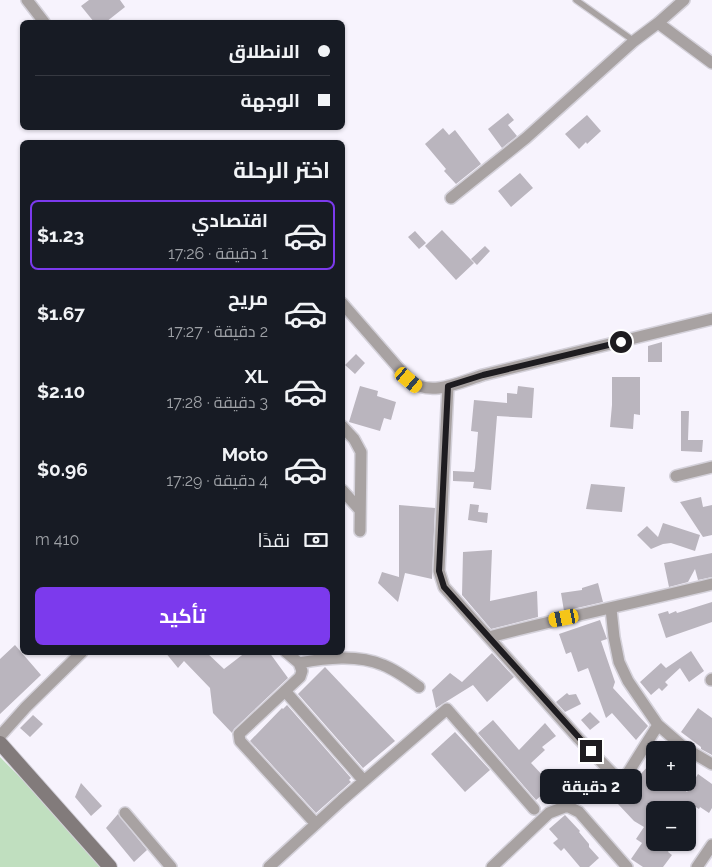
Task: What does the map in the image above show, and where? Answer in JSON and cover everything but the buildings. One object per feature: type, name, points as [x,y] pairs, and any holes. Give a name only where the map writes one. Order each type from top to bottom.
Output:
[{"type":"main road","points":[[0,743],[110,867]]},
{"type":"street","points":[[27,0],[42,20]]},
{"type":"street","points":[[451,198],[526,138],[634,41],[684,0]]},
{"type":"street","points":[[658,23],[712,63]]},
{"type":"street","points":[[345,307],[417,387],[430,389],[712,319]]},
{"type":"street","points":[[448,386],[439,571],[444,587],[578,738],[617,778],[620,779],[626,776],[658,726]]},
{"type":"street","points":[[345,430],[359,446],[361,452],[360,531]]},
{"type":"street","points":[[676,476],[712,467]]},
{"type":"street","points":[[345,493],[360,510]]},
{"type":"street","points":[[489,637],[549,621],[611,609],[712,584]]},
{"type":"street","points":[[611,609],[619,662],[628,681],[658,726],[676,741]]},
{"type":"street","points":[[0,736],[79,655]]},
{"type":"street","points":[[290,655],[299,663],[302,672],[300,677],[239,734],[239,737],[240,741],[316,824]]},
{"type":"street","points":[[299,663],[329,658],[368,660],[395,670],[419,687]]},
{"type":"street","points":[[285,691],[364,781]]},
{"type":"street","points":[[269,867],[447,709],[534,809]]},
{"type":"street","points":[[696,755],[712,764]]},
{"type":"street","points":[[492,867],[549,813],[567,806],[578,812],[627,867]]},
{"type":"street","points":[[125,813],[171,867]]},
{"type":"street","points":[[697,867],[712,845]]},
{"type":"lane","points":[[576,0],[634,41]]},
{"type":"green space","points":[[0,757],[109,867],[0,867]]},
{"type":"route","points":[[591,751],[444,587],[442,582],[439,571],[448,386],[483,375],[621,342]]}]
